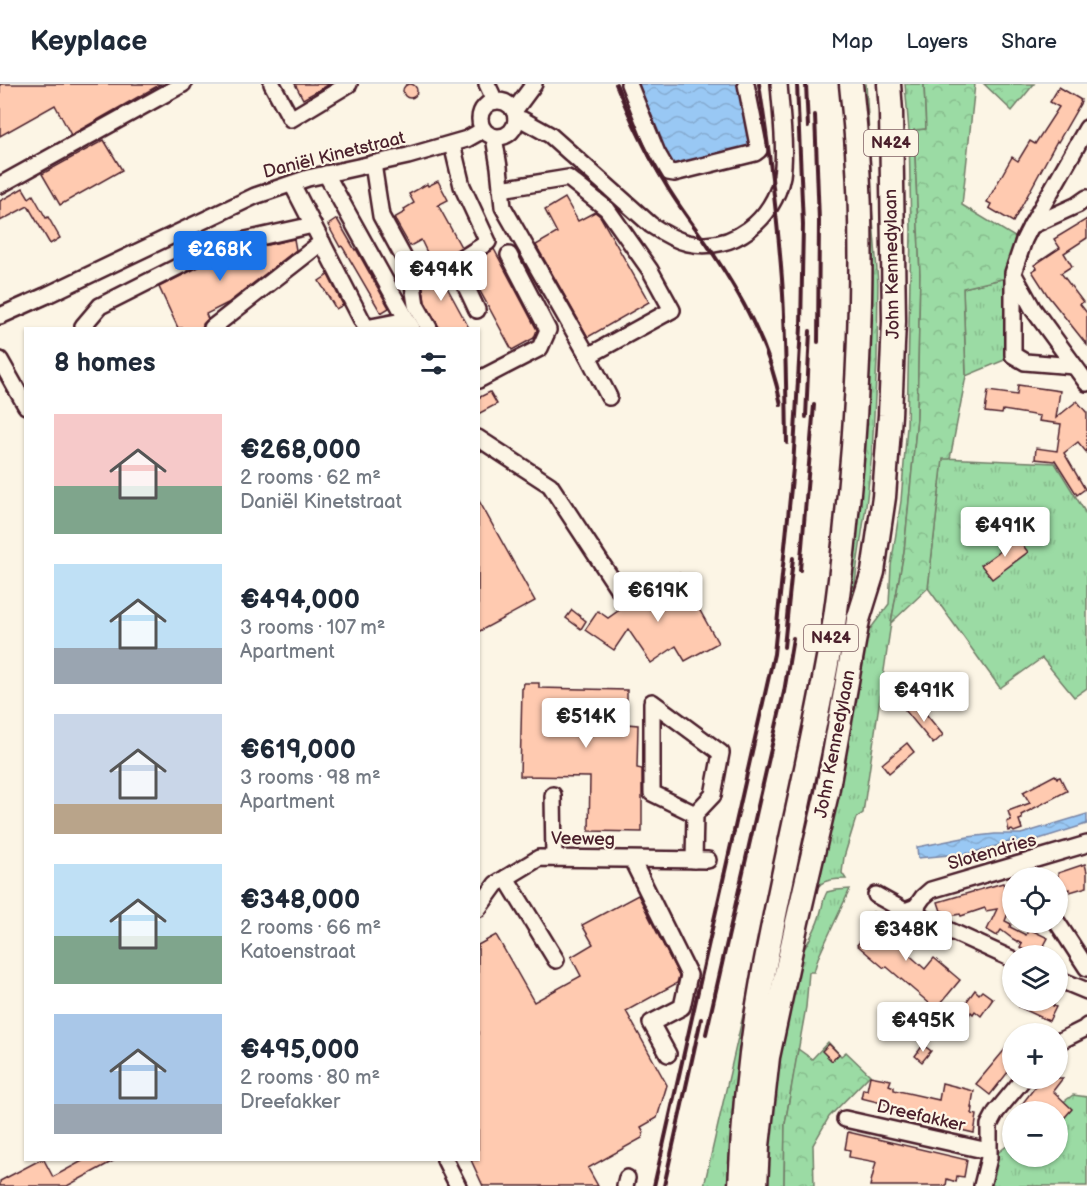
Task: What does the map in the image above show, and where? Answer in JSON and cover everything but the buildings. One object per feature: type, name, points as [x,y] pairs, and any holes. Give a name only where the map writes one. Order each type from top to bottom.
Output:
[{"type":"highway","name":"John Kennedylaan","points":[[740,1186],[746,1093],[762,982],[813,741],[834,622],[849,498],[861,279],[857,151],[851,84]]},
{"type":"highway","name":"John Kennedylaan","points":[[756,1186],[768,1057],[827,793],[858,620],[873,572],[884,497],[894,321],[889,84]]},
{"type":"street","points":[[0,186],[183,84]]},
{"type":"street","points":[[272,84],[291,119],[349,84]]},
{"type":"street","points":[[487,84],[495,101]]},
{"type":"street","points":[[488,134],[506,136],[514,129],[515,115],[534,84]]},
{"type":"street","points":[[629,84],[657,153],[668,172],[675,173],[755,153],[759,150],[746,84]]},
{"type":"street","points":[[609,397],[503,207],[488,134],[480,118],[481,112],[489,103],[495,101],[506,103],[515,115],[550,135],[651,225],[682,242],[707,244],[734,238],[754,226],[770,209],[777,194],[783,169],[779,84]]},
{"type":"street","name":"Daniël Kinetstraat","points":[[0,316],[255,196],[326,174],[408,156],[488,134]]},
{"type":"street","points":[[1074,366],[1025,362],[1013,355],[1013,273],[1031,226],[1086,134]]},
{"type":"street","points":[[452,144],[462,186],[488,242],[455,263],[477,310]]},
{"type":"street","points":[[373,164],[381,216],[411,271],[416,305],[428,327]]},
{"type":"street","points":[[326,174],[410,324],[377,327]]},
{"type":"street","points":[[501,189],[568,178],[607,209],[650,270],[672,310],[588,356]]},
{"type":"street","points":[[292,184],[365,327]]},
{"type":"street","points":[[1031,226],[1087,198]]},
{"type":"street","points":[[84,327],[100,306],[219,246],[313,225]]},
{"type":"street","points":[[213,327],[322,242]]},
{"type":"street","points":[[480,379],[540,348],[548,330],[508,255]]},
{"type":"street","points":[[1013,273],[1033,309],[1087,383]]},
{"type":"street","points":[[0,360],[24,402]]},
{"type":"street","points":[[480,439],[550,485],[619,590]]},
{"type":"street","points":[[652,702],[721,753],[713,795],[696,814],[652,793],[652,702]]},
{"type":"street","points":[[553,795],[554,858]]},
{"type":"street","name":"Veeweg","points":[[480,906],[496,884],[539,858],[701,860],[696,814]]},
{"type":"street","name":"Slotendries","points":[[1032,867],[1087,844]]},
{"type":"street","points":[[632,860],[689,975],[682,1007],[651,1023],[668,1054]]},
{"type":"street","name":"Slotendries","points":[[916,908],[931,890],[1002,875]]},
{"type":"street","points":[[506,878],[556,960]]},
{"type":"street","points":[[876,895],[905,911],[916,908],[920,917],[1002,954]]},
{"type":"street","points":[[1064,933],[1087,968]]},
{"type":"street","points":[[1068,983],[1087,991]]},
{"type":"street","points":[[1068,1037],[1087,1026]]},
{"type":"street","points":[[982,1186],[988,1158],[990,1125],[996,1112],[1015,1089]]},
{"type":"street","name":"Dreefakker","points":[[844,1119],[988,1151]]},
{"type":"street","points":[[446,1161],[458,1186]]},
{"type":"green space","points":[[861,84],[866,84],[878,283],[872,453],[852,613],[814,822],[762,1023],[838,629]]},
{"type":"green space","points":[[905,84],[924,84],[926,129],[914,131],[920,274],[917,418],[904,552],[891,623],[863,813],[856,818],[844,857],[842,873],[846,879],[829,880],[820,885],[808,910],[865,628],[871,628],[889,604],[891,566],[901,501],[907,426],[911,232],[909,131]]},
{"type":"green space","points":[[924,84],[975,84],[962,205],[1015,237],[1006,278],[963,288],[966,376],[950,459],[943,459],[928,588],[891,623],[904,552],[917,418],[920,274],[914,130],[926,129]]},
{"type":"green space","points":[[984,84],[1034,84],[1012,111]]},
{"type":"green space","points":[[1006,278],[1007,359],[966,376],[963,288]]},
{"type":"green space","points":[[943,458],[1055,463],[1087,515],[1087,688],[1074,697],[1042,658],[1000,688],[928,588]]},
{"type":"green space","points":[[850,889],[818,958],[814,972],[809,972],[806,1007],[785,1124],[784,1186],[763,1186],[768,1111],[797,959],[814,929],[827,892]]},
{"type":"green space","points":[[765,919],[732,1186],[704,1186]]},
{"type":"green space","points":[[828,1042],[841,1056],[846,1052],[870,1075],[829,1117],[813,1145],[814,1186],[784,1186],[785,1124],[798,1049],[812,1059]]},
{"type":"green space","points":[[1073,1095],[1087,1097],[1087,1186],[987,1186],[995,1155],[1002,1150],[1002,1167],[1068,1167],[1068,1101],[1065,1101]]},
{"type":"water","points":[[637,84],[739,84],[755,147],[671,168]]},
{"type":"water","points":[[1087,814],[1087,824],[1020,845],[1014,841],[971,853],[918,858],[917,847],[968,837],[1021,834]]},
{"type":"railway","points":[[616,84],[638,134],[658,171],[742,300],[769,361],[781,405]]},
{"type":"railway","points":[[759,84],[782,279],[787,443]]},
{"type":"railway","points":[[654,1186],[774,654],[793,468],[801,327],[803,225],[797,84]]},
{"type":"railway","points":[[806,84],[808,127]]},
{"type":"railway","points":[[815,115],[819,221],[818,342]]},
{"type":"railway","points":[[806,417],[810,331]]},
{"type":"railway","points":[[800,570],[814,405]]},
{"type":"railway","points":[[784,647],[793,558]]},
{"type":"railway","points":[[706,1034],[784,692],[793,638]]},
{"type":"railway","points":[[664,1186],[701,1019]]}]
